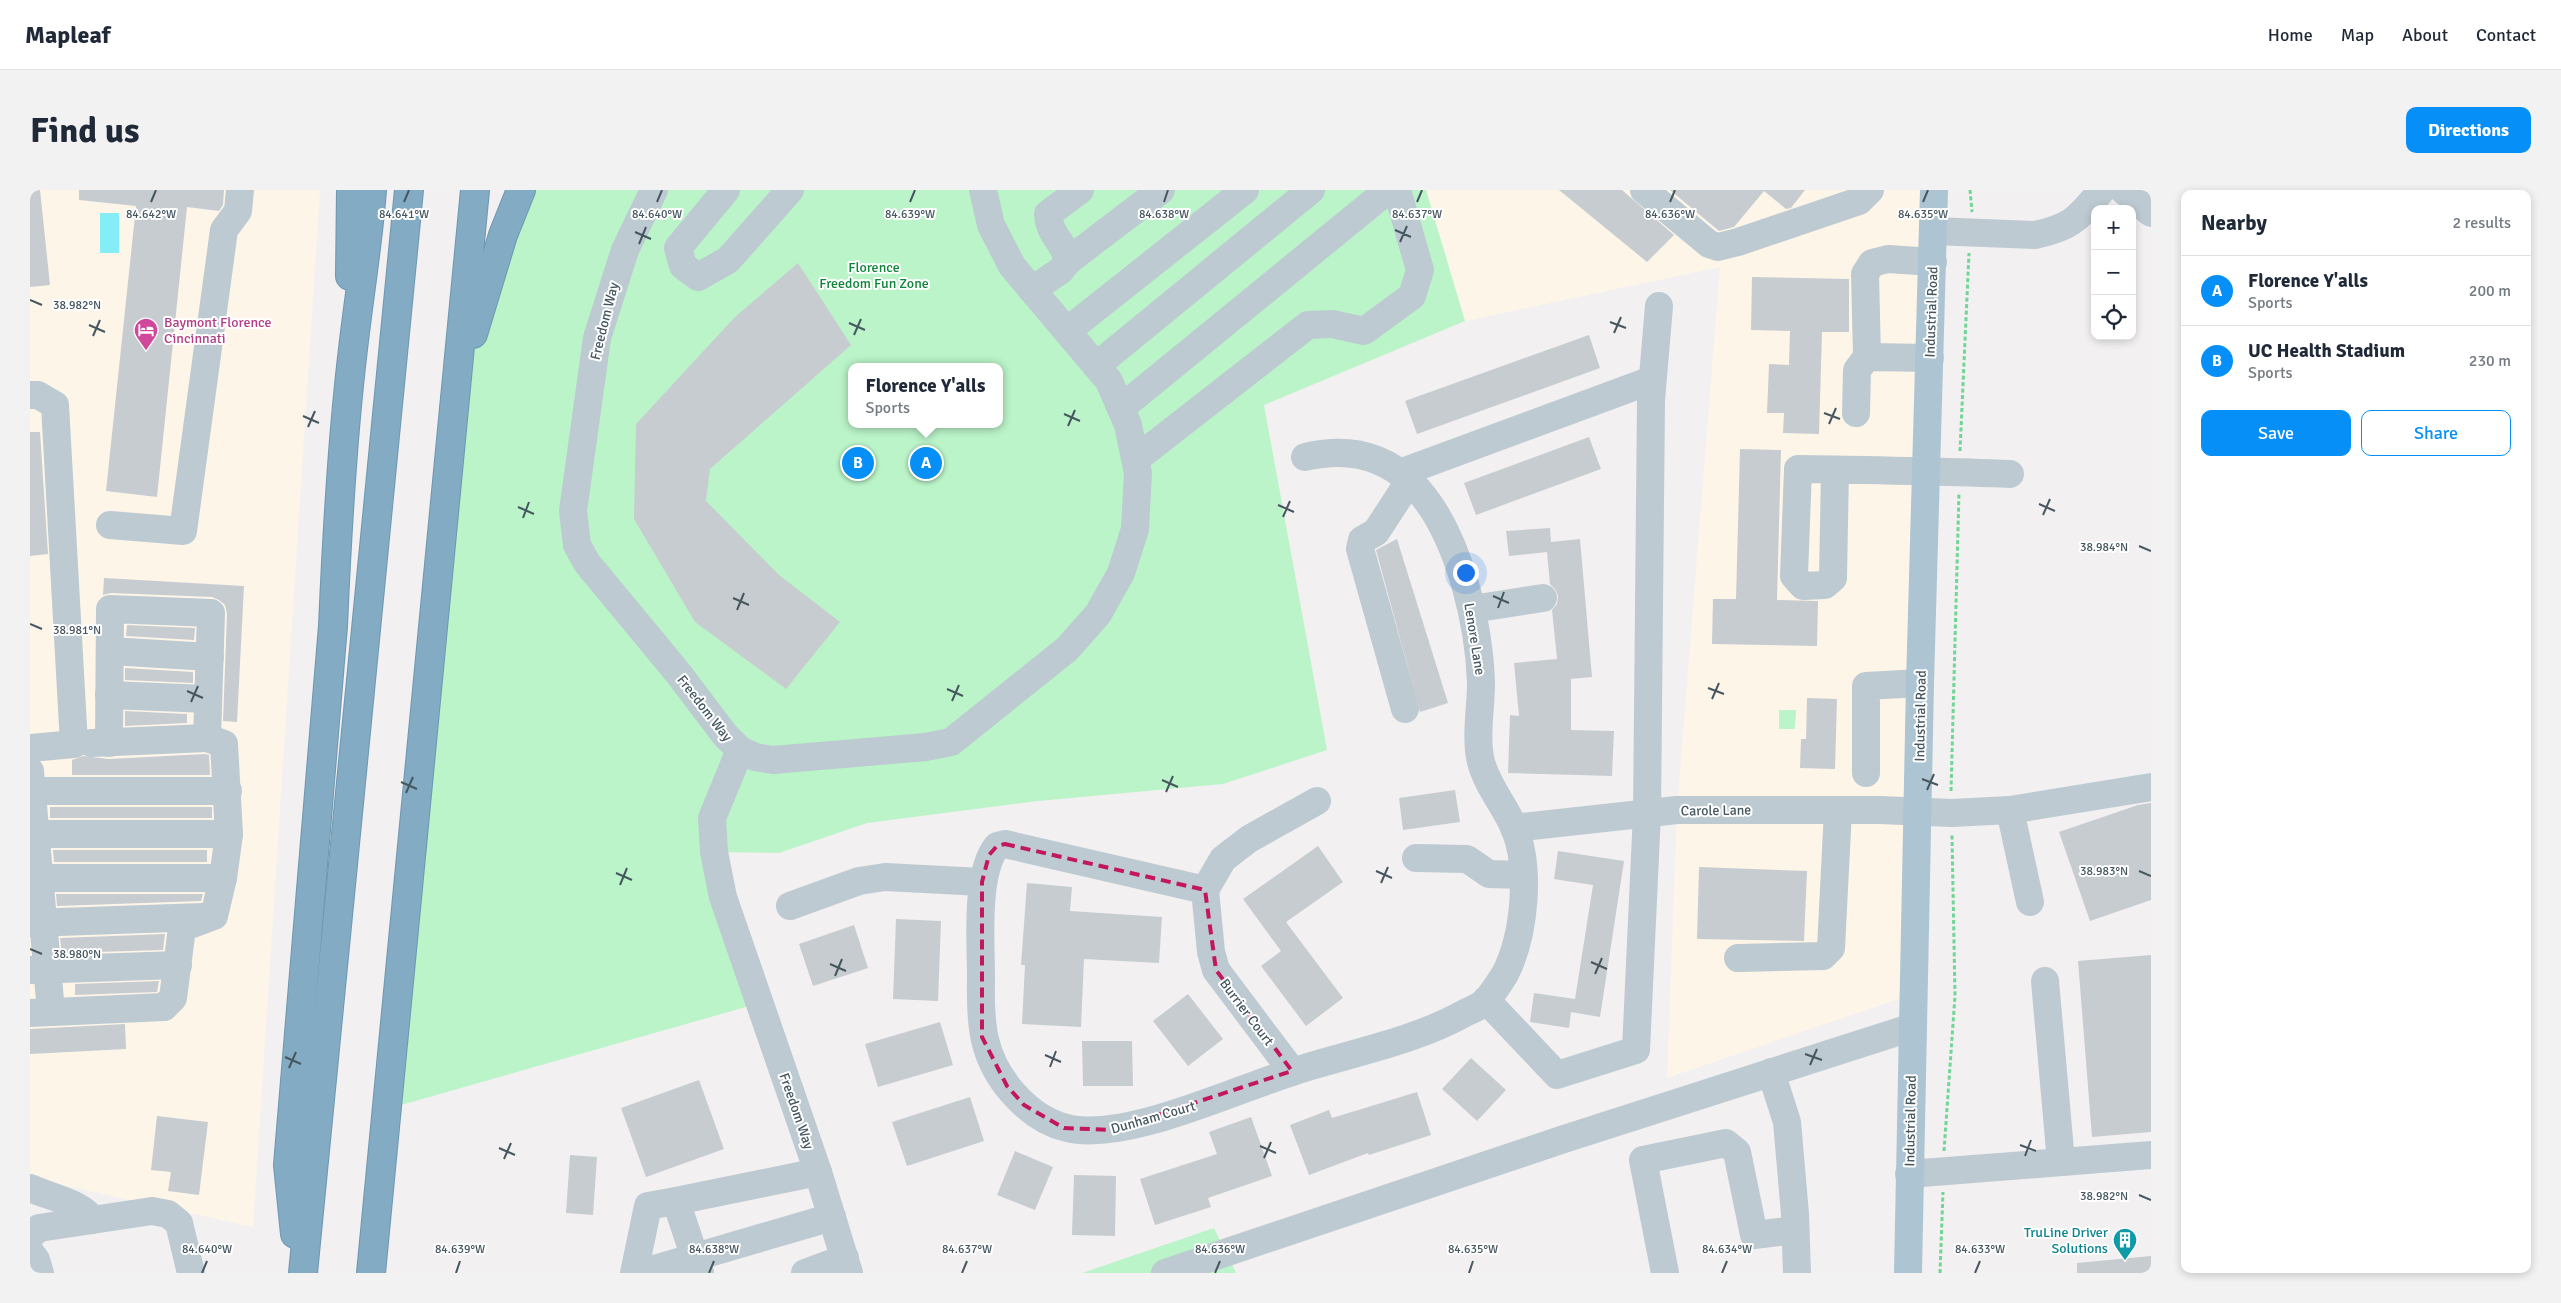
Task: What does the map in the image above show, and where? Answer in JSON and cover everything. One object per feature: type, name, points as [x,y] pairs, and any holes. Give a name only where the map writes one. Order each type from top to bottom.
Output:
[{"type":"highway","points":[[351,190],[349,248],[353,349]]},
{"type":"highway","points":[[299,1273],[288,1165],[332,635],[336,550],[353,349],[367,251],[372,190]]},
{"type":"highway","points":[[303,1273],[409,190]]},
{"type":"highway","points":[[371,1273],[475,190]]},
{"type":"highway","points":[[455,395],[502,235],[521,190]]},
{"type":"main road","name":"Industrial Road","points":[[1908,1273],[1920,683],[1934,190]]},
{"type":"street","points":[[110,525],[183,530],[224,230],[238,211],[240,190]]},
{"type":"street","name":"Freedom Way","points":[[654,190],[625,250],[597,338],[573,511],[577,546],[587,563],[678,673],[725,735],[740,750],[712,818],[714,852],[723,897],[818,1172],[847,1266]]},
{"type":"street","points":[[726,190],[678,248],[683,266],[698,277],[728,260],[790,190]]},
{"type":"street","points":[[740,750],[755,757],[773,760],[926,747],[950,742],[1067,649],[1098,614],[1120,573],[1135,529],[1138,473],[1128,424],[1109,382],[1012,266],[991,225],[983,190]]},
{"type":"street","points":[[1068,261],[1066,251],[1049,228],[1048,214],[1080,190]]},
{"type":"street","points":[[1032,290],[1060,271],[1068,261],[1161,190]]},
{"type":"street","points":[[1067,331],[1245,190]]},
{"type":"street","points":[[1096,366],[1311,190]]},
{"type":"street","points":[[1121,408],[1388,190]]},
{"type":"street","points":[[1136,459],[1308,325],[1332,324],[1364,331],[1412,296],[1420,270],[1397,190]]},
{"type":"street","points":[[1644,190],[1709,244],[1718,247],[1859,201],[1870,190]]},
{"type":"street","points":[[1933,231],[2035,235],[2052,231],[2075,221],[2102,190]]},
{"type":"street","points":[[2123,190],[2151,213]]},
{"type":"street","points":[[1856,413],[1857,370],[1867,357],[1865,274],[1872,263],[1888,259],[1932,262]]},
{"type":"street","points":[[1486,1000],[1557,1076],[1636,1050],[1647,813],[1652,380],[1659,306]]},
{"type":"street","points":[[1867,357],[1930,358]]},
{"type":"street","points":[[1406,709],[1360,549],[1362,540],[1376,532],[1405,477],[1652,380]]},
{"type":"street","points":[[30,395],[38,395],[55,405],[74,744]]},
{"type":"street","name":"Lenore Lane","points":[[1305,457],[1321,453],[1348,454],[1372,459],[1405,477],[1428,500],[1449,539],[1472,609],[1481,681],[1481,761],[1514,828]]},
{"type":"street","points":[[1835,470],[2010,474]]},
{"type":"street","points":[[1472,609],[1542,598]]},
{"type":"street","points":[[109,743],[110,609],[211,613],[207,738]]},
{"type":"street","points":[[110,651],[210,657]]},
{"type":"street","points":[[1866,774],[1866,686],[1920,683]]},
{"type":"street","points":[[109,695],[208,699]]},
{"type":"street","points":[[30,748],[74,744],[207,738],[224,744],[229,834],[223,878],[214,916]]},
{"type":"street","points":[[214,916],[182,928],[173,998],[164,1007],[41,1013],[31,784],[228,791]]},
{"type":"street","name":"Carole Lane","points":[[1514,828],[1677,810],[1918,810],[1952,813],[2010,810],[2151,787]]},
{"type":"street","points":[[1205,890],[1223,859],[1249,839],[1317,801]]},
{"type":"street","points":[[1738,958],[1823,956],[1831,948],[1838,810]]},
{"type":"street","points":[[2010,810],[2030,902]]},
{"type":"street","name":"Dunham Court","points":[[1205,890],[1005,844],[997,846],[989,855],[982,882],[980,1011],[982,1038],[993,1064],[1007,1086],[1024,1104],[1043,1118],[1064,1128],[1085,1131],[1111,1130],[1151,1120],[1292,1071],[1439,1028],[1486,1000],[1505,973],[1522,922],[1523,857],[1514,828]]},
{"type":"street","points":[[33,834],[229,834]]},
{"type":"street","points":[[1416,858],[1467,859],[1489,874],[1523,875]]},
{"type":"street","points":[[790,906],[859,881],[885,877],[982,882]]},
{"type":"street","points":[[35,878],[223,878]]},
{"type":"street","name":"Burrier Court","points":[[1205,890],[1211,952],[1216,970],[1292,1071]]},
{"type":"street","points":[[37,923],[214,916]]},
{"type":"street","points":[[39,970],[178,965]]},
{"type":"street","points":[[2045,981],[2061,1162]]},
{"type":"street","points":[[1165,1273],[1912,1027]]},
{"type":"street","points":[[1771,1072],[1787,1122],[1795,1230],[1796,1273]]},
{"type":"street","points":[[1665,1273],[1643,1160],[1726,1144],[1737,1152],[1754,1236],[1795,1230]]},
{"type":"street","points":[[1909,1174],[2151,1155]]},
{"type":"street","points":[[634,1273],[648,1206],[818,1172]]},
{"type":"street","points":[[30,1188],[48,1198],[82,1208],[92,1220]]},
{"type":"street","points":[[676,1201],[698,1265]]},
{"type":"street","points":[[30,1236],[39,1228],[152,1211],[168,1214],[179,1223],[191,1273]]},
{"type":"street","points":[[641,1273],[698,1265],[832,1217]]},
{"type":"street","points":[[30,1252],[36,1260],[40,1273]]},
{"type":"street","points":[[804,1273],[847,1266]]},
{"type":"path","points":[[1970,190],[1973,203]]},
{"type":"path","points":[[1961,437],[1969,262]]},
{"type":"path","points":[[1951,785],[1958,500]]},
{"type":"path","points":[[1944,1140],[1955,996],[1952,829]]},
{"type":"path","points":[[1940,1273],[1943,1194]]},
{"type":"highlighted area","points":[[1005,844],[1205,890],[1216,970],[1292,1071],[1111,1130],[1064,1128],[1024,1105],[1007,1086],[982,1037],[982,882],[989,855],[997,846]]},
{"type":"shaded area","points":[[30,190],[320,190],[253,1227],[30,1178]]},
{"type":"shaded area","points":[[1426,190],[1934,190],[1913,994],[1667,1078],[1677,810],[1720,267],[1465,321]]},
{"type":"green space","name":"Florence Freedom Fun Zone","points":[[521,190],[1426,190],[1465,321],[1264,405],[1327,750],[1223,784],[1038,801],[867,823],[779,853],[714,852],[760,1003],[387,1109],[455,395]]},
{"type":"green space","points":[[1779,710],[1796,710],[1795,729],[1779,729]]},
{"type":"green space","points":[[1214,1228],[1236,1273],[1082,1273]]},
{"type":"water","points":[[100,213],[119,213],[119,253],[100,253]]},
{"type":"building","points":[[30,190],[40,190],[50,285],[30,287]]},
{"type":"building","name":"Baymont Florence Cincinnati","points":[[79,190],[224,190],[223,205],[219,211],[187,207],[157,497],[106,491],[136,206],[79,200]]},
{"type":"building","points":[[1559,190],[1622,190],[1674,235],[1647,262]]},
{"type":"building","points":[[1670,190],[1805,190],[1791,208],[1786,209],[1764,191],[1734,227],[1719,231]]},
{"type":"building","points":[[798,263],[851,345],[710,469],[706,501],[779,575],[840,622],[786,689],[695,622],[634,519],[636,424],[735,317]]},
{"type":"building","points":[[1752,277],[1849,279],[1849,332],[1822,332],[1819,434],[1783,433],[1784,413],[1767,413],[1769,364],[1789,365],[1790,331],[1751,330]]},
{"type":"building","points":[[1589,335],[1600,368],[1417,434],[1405,401]]},
{"type":"building","points":[[30,432],[40,432],[48,554],[30,556]]},
{"type":"building","points":[[1589,437],[1601,469],[1476,515],[1464,483]]},
{"type":"building","points":[[1740,449],[1781,450],[1777,600],[1818,601],[1817,646],[1712,644],[1713,599],[1736,599]]},
{"type":"building","points":[[1550,528],[1551,542],[1580,539],[1592,677],[1571,679],[1571,730],[1614,731],[1612,776],[1508,773],[1510,715],[1519,716],[1514,663],[1557,659],[1552,610],[1557,604],[1558,596],[1550,584],[1547,552],[1509,556],[1506,531]]},
{"type":"building","points":[[1397,539],[1448,703],[1420,712],[1376,550]]},
{"type":"building","points":[[104,578],[244,586],[237,722],[223,721],[227,614],[225,605],[212,597],[111,593],[103,595]]},
{"type":"building","points":[[127,625],[195,628],[194,640],[126,636]]},
{"type":"building","points":[[125,668],[193,672],[193,683],[125,680]]},
{"type":"building","points":[[1807,698],[1837,699],[1835,769],[1800,768],[1801,739],[1806,739]]},
{"type":"building","points":[[125,711],[187,714],[187,723],[125,726]]},
{"type":"building","points":[[209,755],[210,775],[72,775],[72,760],[83,756],[109,759]]},
{"type":"building","points":[[1455,790],[1460,822],[1403,830],[1399,798]]},
{"type":"building","points":[[2151,803],[2151,900],[2090,921],[2059,832],[2138,805]]},
{"type":"building","points":[[50,807],[212,807],[212,818],[50,818]]},
{"type":"building","points":[[1318,846],[1343,882],[1286,922],[1343,998],[1306,1026],[1261,966],[1281,951],[1243,899]]},
{"type":"building","points":[[53,850],[207,850],[207,862],[54,862]]},
{"type":"building","points":[[1558,851],[1624,861],[1600,1017],[1571,1012],[1569,1028],[1530,1022],[1534,993],[1575,999],[1593,885],[1554,879]]},
{"type":"building","points":[[1699,867],[1807,871],[1804,941],[1697,939]]},
{"type":"building","points":[[1027,883],[1072,887],[1070,911],[1162,917],[1159,963],[1084,959],[1081,1027],[1022,1024],[1025,965],[1021,965]]},
{"type":"building","points":[[56,894],[203,894],[201,901],[57,906]]},
{"type":"building","points":[[896,919],[941,921],[938,1001],[893,999]]},
{"type":"building","points":[[854,925],[868,968],[813,986],[799,944]]},
{"type":"building","points":[[165,934],[163,950],[62,953],[60,938]]},
{"type":"building","points":[[2151,955],[2151,1132],[2092,1137],[2078,961]]},
{"type":"building","points":[[159,981],[157,992],[75,995],[75,984]]},
{"type":"building","points":[[1188,994],[1223,1039],[1188,1066],[1153,1021]]},
{"type":"building","points":[[940,1022],[953,1065],[878,1087],[865,1044]]},
{"type":"building","points":[[125,1024],[126,1049],[30,1054],[30,1029]]},
{"type":"building","points":[[1082,1041],[1132,1041],[1133,1086],[1083,1086]]},
{"type":"building","points":[[1471,1058],[1506,1090],[1477,1121],[1442,1089]]},
{"type":"building","points":[[699,1080],[724,1149],[646,1177],[621,1108]]},
{"type":"building","points":[[1417,1092],[1431,1135],[1369,1155],[1368,1153],[1309,1175],[1290,1125],[1329,1110],[1332,1118]]},
{"type":"building","points":[[970,1097],[984,1141],[907,1166],[892,1122]]},
{"type":"building","points":[[157,1116],[208,1122],[199,1195],[168,1191],[171,1172],[151,1170]]},
{"type":"building","points":[[1251,1117],[1272,1176],[1208,1198],[1211,1207],[1155,1225],[1140,1179],[1217,1154],[1209,1132]]},
{"type":"building","points":[[1015,1151],[1053,1167],[1035,1210],[997,1195]]},
{"type":"building","points":[[570,1155],[597,1157],[593,1215],[566,1213]]},
{"type":"building","points":[[1074,1175],[1116,1176],[1115,1236],[1072,1235]]},
{"type":"building","name":"TruLine Driver Solutions","points":[[2151,1256],[2151,1273],[2077,1273],[2077,1263]]},
{"type":"place","name":"Baymont Florence Cincinnati","points":[[146,351]]},
{"type":"place","name":"UC Health Stadium","points":[[858,463]]},
{"type":"place","name":"Florence Y'alls","points":[[926,463]]},
{"type":"place","name":"TruLine Driver Solutions","points":[[2125,1261]]}]
